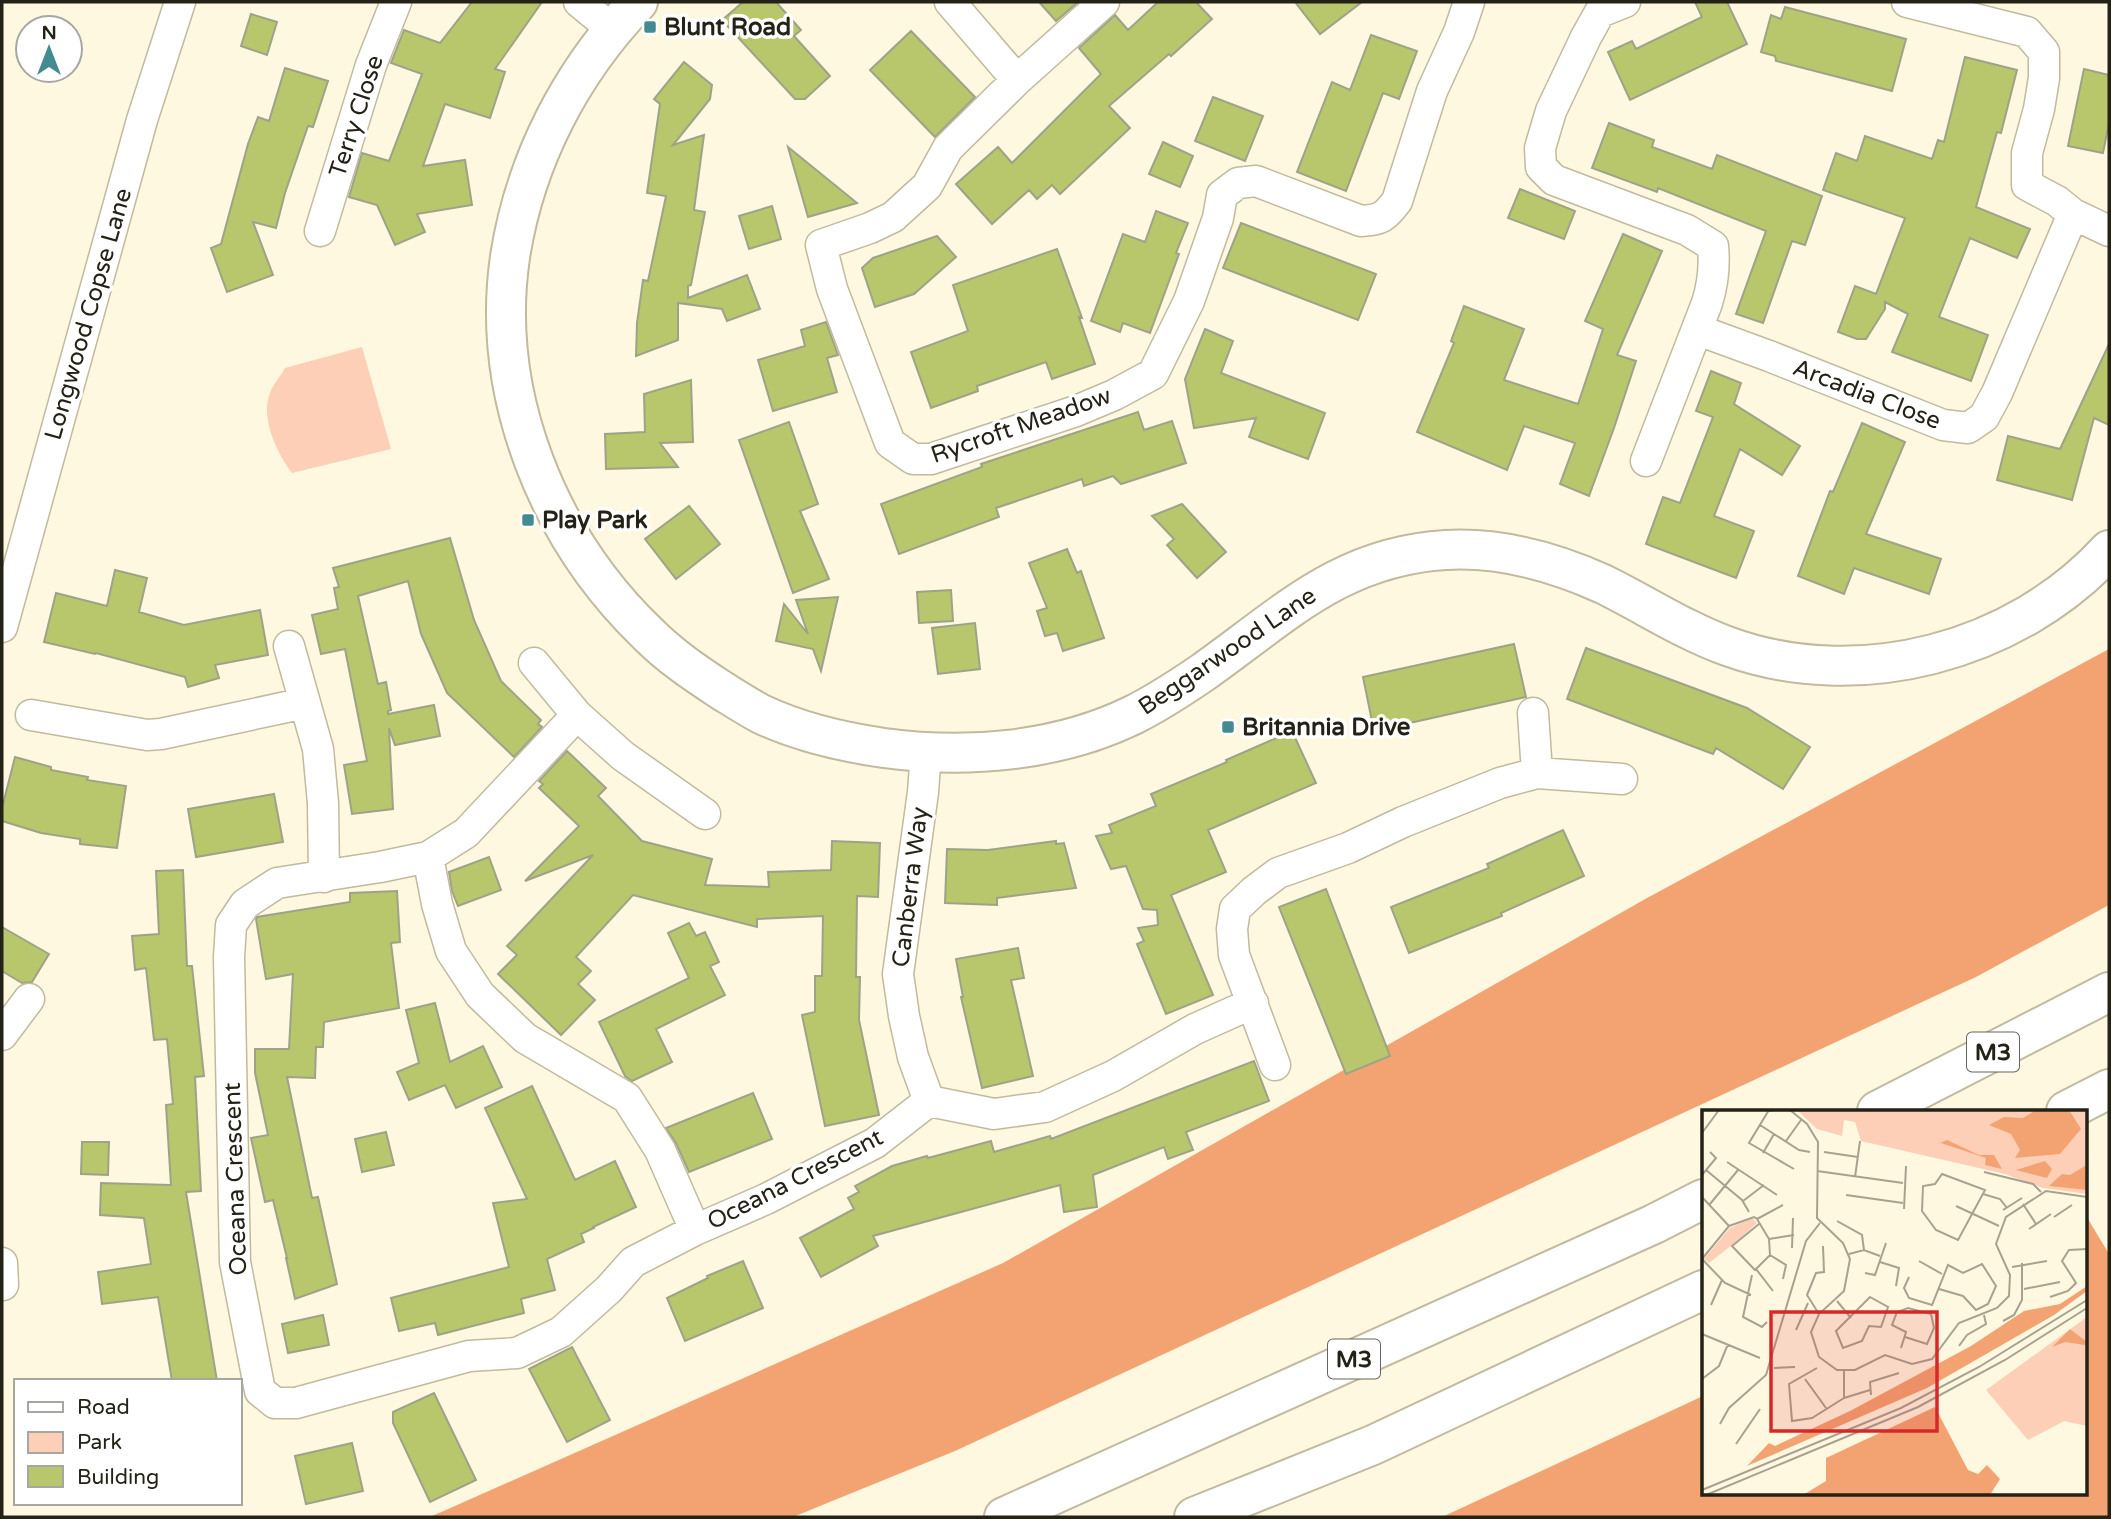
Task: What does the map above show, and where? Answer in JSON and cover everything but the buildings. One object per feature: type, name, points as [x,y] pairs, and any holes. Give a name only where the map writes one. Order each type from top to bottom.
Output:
[{"type":"main road","name":"Beggarwood Lane","points":[[638,2],[612,29],[581,71],[542,142],[528,183],[510,256],[507,328],[518,415],[525,440],[563,522],[603,585],[651,638],[696,673],[761,714],[800,729],[839,741],[961,754],[1029,747],[1067,738],[1130,716],[1196,677],[1264,626],[1336,579],[1362,567],[1445,550],[1478,550],[1545,562],[1604,585],[1726,646],[1795,663],[1836,665],[1909,660],[1945,652],[1978,640],[2042,606],[2090,572],[2109,550]]},
{"type":"main road","name":"M3","points":[[1879,1110],[2109,992]]},
{"type":"main road","points":[[2068,1110],[2109,1089]]},
{"type":"main road","name":"M3","points":[[1004,1517],[1702,1199]]},
{"type":"main road","points":[[1194,1517],[1373,1445],[1702,1290]]},
{"type":"street","name":"Longwood Copse Lane","points":[[2,627],[142,120],[180,2]]},
{"type":"street","name":"Terry Close","points":[[320,231],[364,87],[396,2]]},
{"type":"street","points":[[579,2],[612,29]]},
{"type":"street","points":[[950,2],[1017,80]]},
{"type":"street","name":"Rycroft Meadow","points":[[1104,2],[1017,80],[948,148],[927,186],[893,217],[821,245],[832,289],[890,443],[913,459],[931,459],[1076,411],[1153,374],[1189,300],[1218,218],[1222,195],[1238,183],[1256,181],[1361,221],[1378,220],[1389,212],[1397,201],[1432,91],[1459,32],[1469,2]]},
{"type":"street","points":[[1625,2],[1600,12],[1551,111],[1540,148],[1541,167],[1554,180],[1687,230],[1713,246],[1713,284],[1698,330],[1646,461]]},
{"type":"street","points":[[1907,2],[2027,32],[2044,52],[2044,78],[2027,153],[2027,185],[2057,201],[2073,214],[2109,231]]},
{"type":"street","name":"Arcadia Close","points":[[1698,330],[1943,425],[1968,428],[1984,417],[1997,393],[2073,214]]},
{"type":"street","points":[[289,646],[318,749],[323,803],[324,877]]},
{"type":"street","points":[[534,663],[577,715],[623,756],[705,814]]},
{"type":"street","points":[[32,715],[147,735],[305,704]]},
{"type":"street","points":[[1533,713],[1537,773]]},
{"type":"street","name":"Oceana Crescent","points":[[577,715],[466,833],[428,857],[277,883],[245,904],[231,925],[229,957],[235,1262],[260,1391],[275,1404],[296,1404],[469,1356],[517,1353],[561,1332],[609,1289],[633,1262],[695,1230],[766,1199],[875,1143],[929,1101]]},
{"type":"street","name":"Canberra Way","points":[[926,752],[898,974],[913,1057],[929,1101]]},
{"type":"street","points":[[1276,1065],[1234,955],[1232,929],[1235,909],[1254,891],[1278,873],[1348,848],[1403,822],[1488,788],[1537,773],[1622,779]]},
{"type":"street","name":"Oceana Crescent","points":[[428,857],[437,904],[451,951],[480,995],[525,1038],[627,1098],[660,1150],[695,1230]]},
{"type":"street","points":[[2,1035],[29,999]]},
{"type":"street","points":[[929,1101],[994,1114],[1045,1107],[1112,1076],[1195,1030],[1253,1003]]},
{"type":"green space","points":[[362,347],[391,449],[292,473],[281,456],[269,424],[267,403],[273,386],[285,368]]},
{"type":"shaded area","points":[[2109,649],[2109,905],[1976,977],[955,1451],[793,1517],[430,1517],[1003,1263],[1647,898]]},
{"type":"shaded area","points":[[2086,1220],[2109,1254],[2109,1517],[1442,1517],[1702,1396],[1702,1494],[2086,1494]]},
{"type":"place","name":"Blunt Road","points":[[650,27]]},
{"type":"place","name":"Play Park","points":[[528,520]]},
{"type":"place","name":"Britannia Drive","points":[[1228,727]]}]
